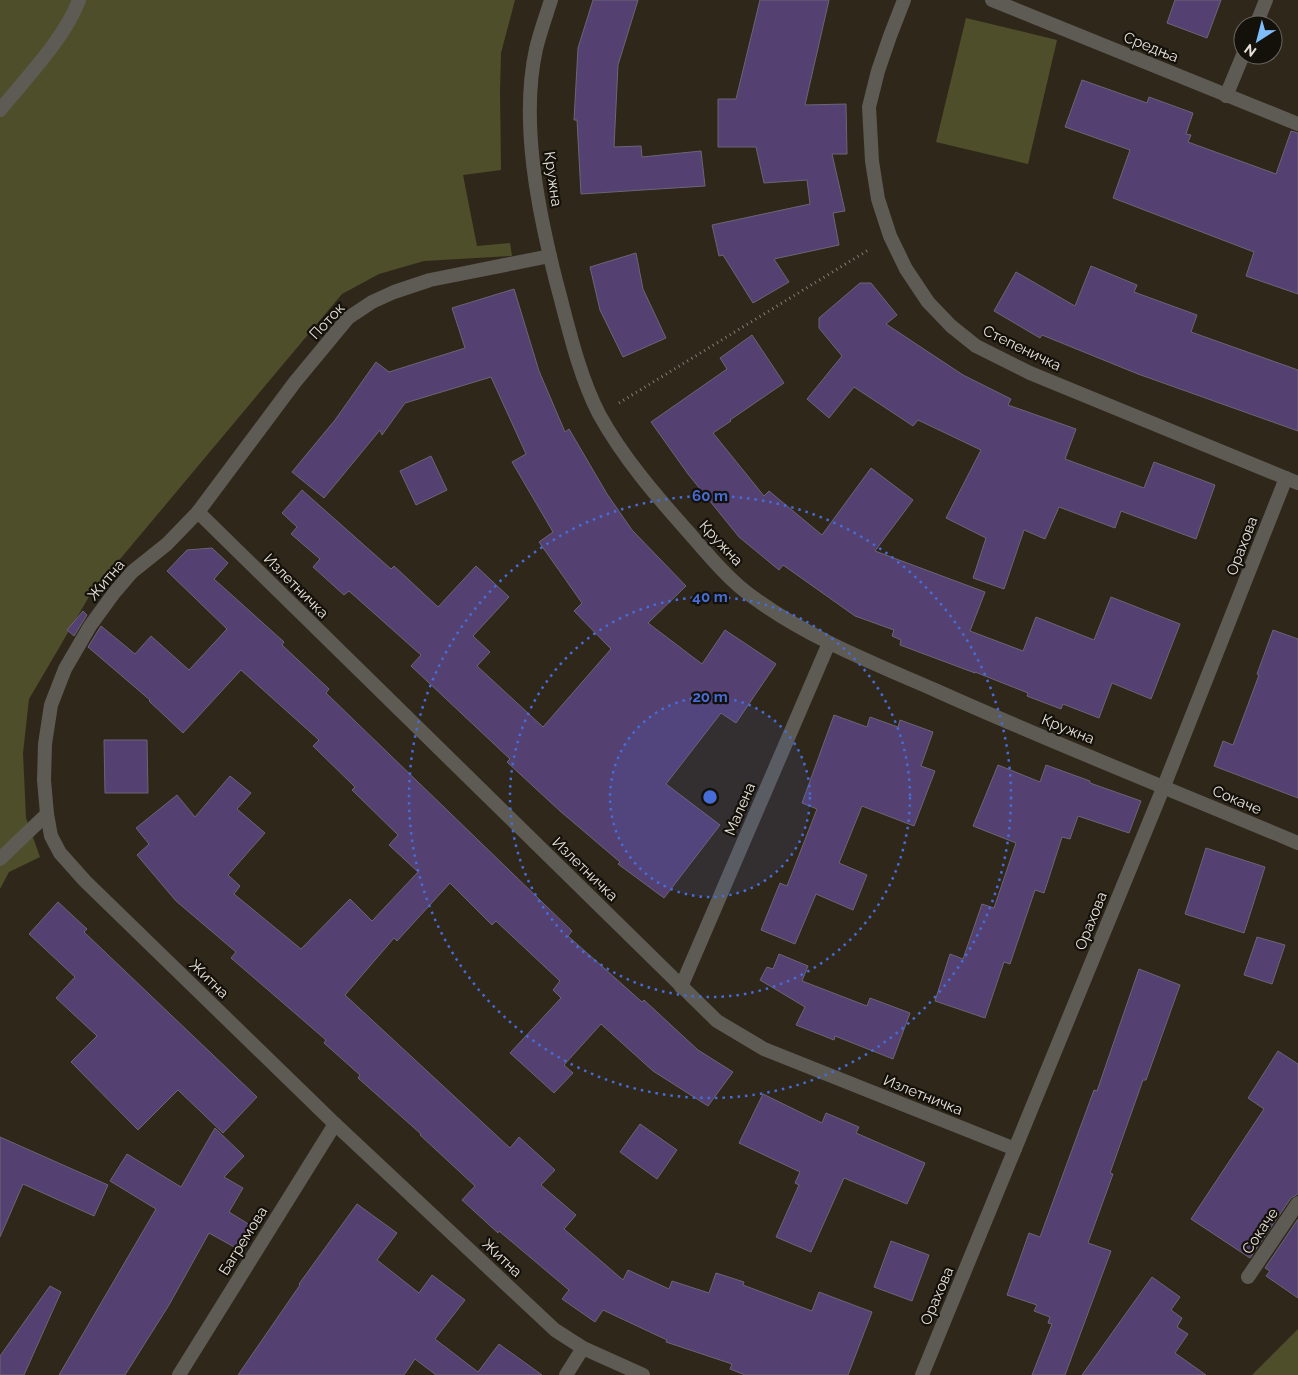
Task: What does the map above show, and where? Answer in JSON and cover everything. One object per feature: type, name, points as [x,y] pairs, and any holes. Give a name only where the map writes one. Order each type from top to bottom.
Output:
[{"type":"street","points":[[0,110],[40,61],[73,16],[79,0]]},
{"type":"street","name":"Кружна","points":[[551,0],[536,50],[530,104],[533,158],[540,206],[550,256],[578,360],[587,386],[600,415],[623,452],[643,478],[718,566],[752,596],[792,623],[829,643],[988,714],[1164,786]]},
{"type":"street","name":"Степеничка","points":[[904,0],[881,62],[869,107],[872,161],[878,199],[890,236],[906,269],[928,302],[951,326],[976,346],[1030,373],[1292,481]]},
{"type":"street","name":"Средња","points":[[992,0],[1298,124]]},
{"type":"street","points":[[1260,15],[1266,0]]},
{"type":"street","points":[[1226,96],[1239,65]]},
{"type":"street","name":"Поток","points":[[198,512],[236,458],[348,318],[372,302],[394,292],[430,280],[550,256]]},
{"type":"street","name":"Орахова","points":[[922,1375],[1164,786],[1292,481]]},
{"type":"street","name":"Житна","points":[[198,512],[167,544],[132,572],[90,626],[65,669],[51,705],[45,744],[44,780],[51,836],[60,853],[85,881],[335,1124],[555,1330],[582,1348],[642,1375]]},
{"type":"street","name":"Излетничка","points":[[198,512],[717,1022],[764,1049],[1015,1149]]},
{"type":"street","name":"Малена","points":[[682,987],[829,643]]},
{"type":"street","name":"Сокаче","points":[[1164,786],[1298,843]]},
{"type":"street","points":[[0,859],[47,814]]},
{"type":"street","name":"Багремова","points":[[179,1375],[335,1124]]},
{"type":"street","name":"Сокаче","points":[[1248,1277],[1298,1203]]},
{"type":"street","points":[[566,1375],[582,1348]]},
{"type":"path","points":[[600,415],[890,236]]},
{"type":"green space","points":[[0,0],[515,0],[501,53],[501,170],[463,175],[477,246],[510,243],[512,256],[424,261],[379,274],[342,294],[90,595],[29,699],[23,753],[26,818],[40,857],[9,872],[0,889]]},
{"type":"green space","points":[[966,18],[1057,40],[1028,164],[936,142]]},
{"type":"green space","points":[[1298,1329],[1298,1375],[1252,1375]]},
{"type":"building","points":[[593,0],[638,0],[618,65],[614,147],[641,146],[642,157],[701,151],[705,186],[581,194],[577,120],[574,120],[578,48]]},
{"type":"building","points":[[760,0],[829,0],[805,105],[846,104],[847,154],[832,154],[845,211],[833,213],[839,245],[774,259],[789,282],[753,303],[723,255],[719,256],[712,225],[810,204],[807,180],[764,183],[756,147],[718,147],[718,99],[736,99]]},
{"type":"building","points":[[1175,0],[1221,0],[1207,38],[1167,23]]},
{"type":"building","points":[[1082,80],[1147,103],[1149,97],[1193,113],[1186,134],[1191,135],[1188,142],[1276,174],[1291,131],[1298,133],[1298,294],[1246,276],[1254,252],[1113,198],[1130,150],[1065,127]]},
{"type":"building","points":[[636,253],[643,289],[666,338],[623,357],[600,310],[590,267]]},
{"type":"building","points":[[1091,266],[1137,285],[1134,292],[1197,315],[1191,332],[1298,370],[1298,431],[1138,374],[1042,335],[1040,338],[994,311],[1016,272],[1075,306]]},
{"type":"building","points":[[860,283],[871,283],[897,315],[886,324],[963,375],[1011,399],[1008,405],[1076,429],[1065,459],[1144,488],[1154,462],[1215,485],[1196,539],[1121,511],[1115,528],[1059,507],[1045,539],[1024,530],[1004,589],[973,578],[986,538],[946,518],[981,450],[918,420],[913,426],[854,387],[829,418],[807,399],[842,356],[819,328],[819,318]]},
{"type":"building","points":[[514,289],[539,371],[565,432],[569,429],[607,494],[632,530],[686,586],[648,623],[702,664],[725,630],[776,664],[736,723],[721,713],[666,784],[720,825],[664,898],[618,864],[620,862],[560,811],[507,762],[510,759],[411,666],[421,655],[349,591],[344,595],[313,567],[320,559],[291,534],[297,527],[282,513],[302,490],[391,569],[394,566],[438,607],[476,566],[509,597],[473,636],[490,652],[477,666],[543,727],[611,649],[574,611],[582,603],[539,542],[553,532],[512,462],[526,454],[491,377],[405,403],[382,435],[380,430],[324,498],[292,472],[335,420],[376,362],[389,372],[465,348],[452,308]]},
{"type":"building","points":[[752,335],[784,383],[713,433],[764,496],[769,491],[822,535],[871,468],[913,500],[875,551],[985,592],[970,631],[1023,651],[1036,617],[1094,640],[1111,597],[1180,624],[1151,699],[1112,683],[1099,718],[1063,704],[1061,709],[1027,696],[1028,693],[900,645],[901,640],[892,636],[894,630],[855,616],[783,565],[779,570],[739,537],[688,474],[651,422],[727,369],[720,358]]},
{"type":"building","points":[[431,456],[447,490],[416,505],[400,471]]},
{"type":"building","points":[[212,548],[228,563],[214,579],[284,642],[282,645],[329,689],[326,693],[572,931],[568,936],[642,1002],[644,1000],[698,1050],[733,1072],[708,1106],[653,1071],[601,1024],[564,1065],[573,1073],[554,1093],[510,1053],[561,998],[553,990],[560,981],[496,921],[492,925],[450,883],[397,941],[394,938],[345,995],[510,1148],[519,1137],[555,1170],[541,1185],[576,1215],[564,1229],[623,1280],[628,1270],[669,1289],[672,1281],[709,1293],[716,1273],[744,1282],[743,1285],[812,1311],[819,1292],[872,1312],[848,1375],[745,1375],[730,1369],[732,1364],[666,1342],[667,1340],[603,1310],[595,1322],[562,1299],[569,1290],[499,1231],[498,1233],[462,1200],[475,1186],[421,1134],[358,1078],[360,1075],[324,1043],[326,1040],[231,958],[236,952],[176,901],[137,855],[149,844],[136,828],[177,795],[195,817],[230,776],[251,793],[237,809],[265,833],[228,875],[240,886],[234,894],[301,949],[350,899],[372,921],[418,872],[389,845],[398,835],[352,790],[355,787],[313,746],[319,740],[241,670],[183,733],[150,700],[88,647],[101,626],[135,654],[151,636],[189,670],[227,629],[167,571],[187,550]]},
{"type":"building","points":[[83,611],[87,615],[74,636],[67,630]]},
{"type":"building","points":[[1273,630],[1298,639],[1298,798],[1214,766],[1223,741],[1233,745],[1259,675],[1257,674]]},
{"type":"building","points":[[834,715],[867,727],[870,717],[898,727],[900,720],[933,732],[921,766],[935,771],[914,826],[862,806],[839,863],[867,875],[853,910],[816,894],[795,944],[761,930],[780,883],[787,886],[817,809],[802,803]]},
{"type":"building","points":[[104,740],[147,740],[148,793],[105,793]]},
{"type":"building","points":[[998,765],[1040,782],[1046,765],[1141,801],[1129,833],[1078,816],[1070,839],[1062,837],[1044,893],[1035,890],[1010,964],[1004,962],[985,1018],[935,1001],[950,954],[963,959],[982,904],[994,908],[1016,843],[973,826]]},
{"type":"building","points":[[1206,848],[1265,867],[1244,933],[1185,914]]},
{"type":"building","points":[[58,902],[87,929],[84,932],[257,1097],[223,1133],[178,1090],[138,1130],[71,1062],[97,1036],[56,998],[75,977],[29,934]]},
{"type":"building","points":[[1257,937],[1285,945],[1272,984],[1244,975]]},
{"type":"building","points":[[779,954],[808,966],[802,981],[867,1006],[870,998],[910,1013],[893,1059],[835,1036],[834,1040],[796,1025],[805,1007],[760,980],[767,967],[773,969]]},
{"type":"building","points":[[1139,969],[1180,985],[1146,1080],[1143,1080],[1110,1173],[1113,1174],[1088,1243],[1111,1251],[1065,1375],[1032,1375],[1052,1324],[1048,1323],[1050,1317],[1034,1311],[1037,1305],[1007,1295],[1029,1233],[1040,1237],[1094,1090],[1097,1091]]},
{"type":"building","points":[[1278,1051],[1298,1064],[1298,1194],[1291,1198],[1250,1258],[1191,1219],[1264,1109],[1248,1098]]},
{"type":"building","points":[[763,1094],[822,1123],[826,1113],[859,1127],[856,1133],[925,1163],[907,1204],[844,1178],[811,1252],[776,1237],[799,1185],[795,1183],[800,1172],[739,1143]]},
{"type":"building","points":[[640,1124],[677,1150],[657,1179],[620,1152]]},
{"type":"building","points":[[215,1128],[244,1156],[224,1177],[243,1188],[229,1212],[250,1225],[236,1248],[209,1233],[169,1305],[125,1375],[59,1375],[156,1209],[110,1181],[127,1154],[181,1187]]},
{"type":"building","points":[[0,1137],[108,1185],[94,1216],[23,1184],[0,1237]]},
{"type":"building","points":[[357,1204],[397,1233],[377,1260],[419,1293],[432,1275],[465,1300],[435,1339],[478,1372],[499,1344],[542,1375],[436,1375],[415,1359],[404,1375],[238,1375],[299,1284]]},
{"type":"building","points":[[1298,1219],[1298,1298],[1266,1276],[1270,1271],[1265,1268]]},
{"type":"building","points":[[891,1241],[929,1255],[912,1301],[874,1287]]},
{"type":"building","points":[[1152,1277],[1180,1297],[1171,1310],[1182,1318],[1177,1327],[1188,1334],[1175,1353],[1206,1375],[1082,1375]]},
{"type":"building","points":[[50,1286],[61,1292],[24,1375],[0,1375],[0,1356]]}]
